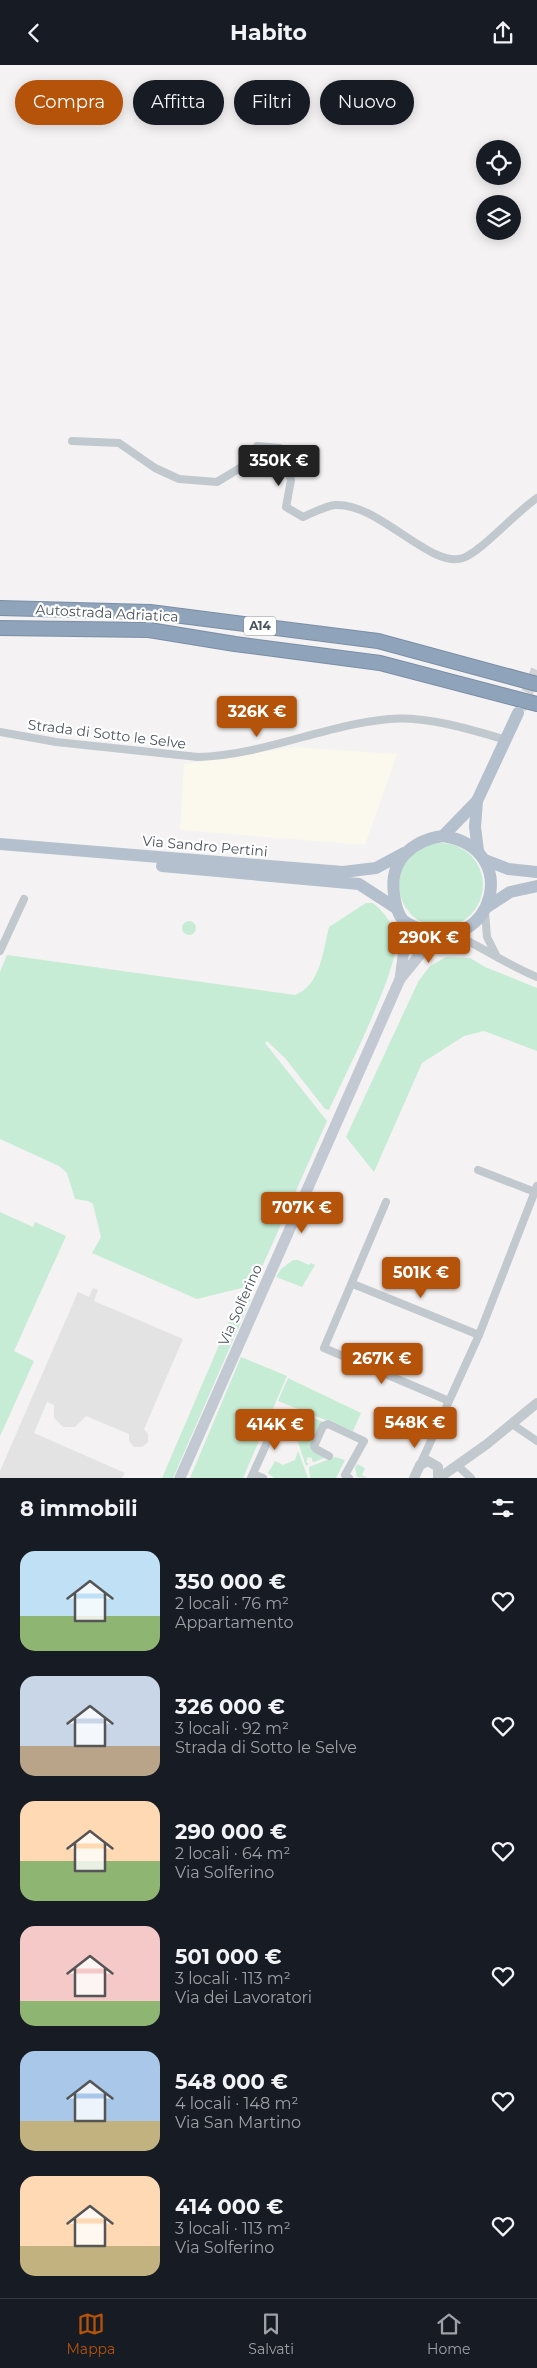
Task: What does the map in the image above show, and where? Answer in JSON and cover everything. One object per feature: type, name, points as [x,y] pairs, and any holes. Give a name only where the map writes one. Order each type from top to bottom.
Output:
[{"type":"highway","name":"Autostrada Adriatica","points":[[0,608],[150,612],[378,641],[537,684]]},
{"type":"highway","name":"Autostrada Adriatica","points":[[0,628],[149,630],[235,644],[380,663],[537,704]]},
{"type":"main road","points":[[443,836],[477,801],[518,713]]},
{"type":"main road","points":[[477,801],[475,827],[481,855],[492,880],[491,894],[486,908]]},
{"type":"main road","name":"Via Sandro Pertini","points":[[0,844],[343,872],[376,868],[429,837],[443,836],[468,843],[481,855],[508,869],[537,872]]},
{"type":"main road","name":"Via Sandro Pertini","points":[[0,851],[359,884],[396,908]]},
{"type":"main road","name":"Via Sandro Pertini","points":[[403,920],[396,908],[393,878],[397,865],[404,853]]},
{"type":"main road","points":[[403,920],[431,933],[449,934],[470,925],[486,908],[510,892],[537,886]]},
{"type":"main road","name":"Via Solferino","points":[[400,979],[405,943],[403,920]]},
{"type":"main road","name":"Via Solferino","points":[[180,1478],[400,979],[422,952],[449,934]]},
{"type":"street","points":[[72,441],[119,443],[155,469],[179,479],[217,482],[240,468],[257,446],[280,448],[291,479],[286,507],[303,517],[334,505],[350,506],[375,516],[432,553],[451,560],[463,558],[475,550],[537,498]]},
{"type":"street","name":"Strada di Sotto le Selve","points":[[0,731],[56,742],[198,757],[220,756],[279,745],[361,723],[390,719],[434,722],[506,740]]},
{"type":"street","points":[[0,951],[24,899]]},
{"type":"street","points":[[486,908],[487,937],[498,959]]},
{"type":"street","points":[[449,934],[476,944],[498,959],[537,977]]},
{"type":"street","points":[[418,1473],[479,1335],[536,1189],[478,1170]]},
{"type":"street","points":[[386,1202],[353,1285],[324,1348],[449,1401]]},
{"type":"street","points":[[353,1285],[479,1335]]},
{"type":"street","points":[[438,1478],[512,1424],[537,1403]]},
{"type":"street","points":[[263,1478],[252,1476],[279,1416],[299,1424]]},
{"type":"street","points":[[329,1456],[314,1446],[324,1426],[328,1424],[364,1441],[345,1475],[349,1478]]},
{"type":"street","points":[[512,1424],[537,1441]]},
{"type":"street","points":[[431,1442],[434,1463],[440,1471],[438,1478]]},
{"type":"street","points":[[418,1473],[424,1463],[456,1465],[470,1478]]},
{"type":"shaded area","points":[[294,747],[397,754],[365,845],[180,830],[184,764]]},
{"type":"shaded area","points":[[93,1288],[98,1290],[94,1301],[183,1339],[144,1429],[148,1434],[148,1442],[142,1447],[134,1447],[129,1441],[129,1434],[86,1416],[75,1427],[63,1427],[54,1418],[54,1405],[47,1402],[34,1433],[125,1473],[122,1478],[0,1478],[0,1471],[78,1292],[89,1297]]},
{"type":"green space","points":[[441,843],[457,846],[471,855],[480,869],[483,885],[480,901],[471,915],[457,924],[441,927],[425,924],[411,915],[402,901],[399,885],[402,869],[411,855],[425,846]]},
{"type":"green space","points":[[366,903],[373,903],[391,924],[396,938],[395,952],[381,997],[329,1110],[325,1109],[285,1058],[267,1041],[265,1043],[327,1121],[254,1285],[197,1299],[92,1253],[101,1237],[93,1204],[88,1201],[75,1199],[67,1173],[59,1166],[0,1139],[0,972],[7,955],[295,995],[304,990],[316,975],[320,966],[329,927]]},
{"type":"green space","points":[[189,921],[194,923],[196,928],[194,933],[189,935],[184,933],[182,928],[184,923]]},
{"type":"green space","points":[[446,957],[470,958],[485,967],[537,988],[537,1051],[484,1031],[464,1036],[422,1063],[374,1172],[346,1137],[418,982],[430,966]]},
{"type":"green space","points":[[0,1212],[33,1227],[35,1222],[66,1236],[14,1351],[34,1361],[0,1436]]},
{"type":"green space","points":[[293,1260],[315,1265],[302,1287],[276,1277],[281,1269]]},
{"type":"green space","points":[[252,1291],[250,1301],[173,1478],[162,1478],[241,1294]]},
{"type":"green space","points":[[241,1357],[287,1376],[243,1478],[190,1478]]},
{"type":"green space","points":[[288,1378],[361,1413],[353,1431],[278,1401]]},
{"type":"green space","points":[[302,1413],[323,1422],[313,1442],[327,1457],[314,1462],[312,1458],[308,1457],[306,1462],[309,1464],[306,1466],[297,1439],[302,1424],[299,1418]]},
{"type":"green space","points":[[298,1451],[308,1478],[274,1478],[268,1473],[275,1461],[283,1465],[295,1460]]},
{"type":"green space","points":[[335,1457],[345,1460],[336,1478],[310,1478],[309,1467]]},
{"type":"green space","points":[[357,1464],[365,1468],[362,1475],[367,1478],[357,1477],[355,1468]]},
{"type":"tunnel","points":[[520,709],[537,670]]}]
